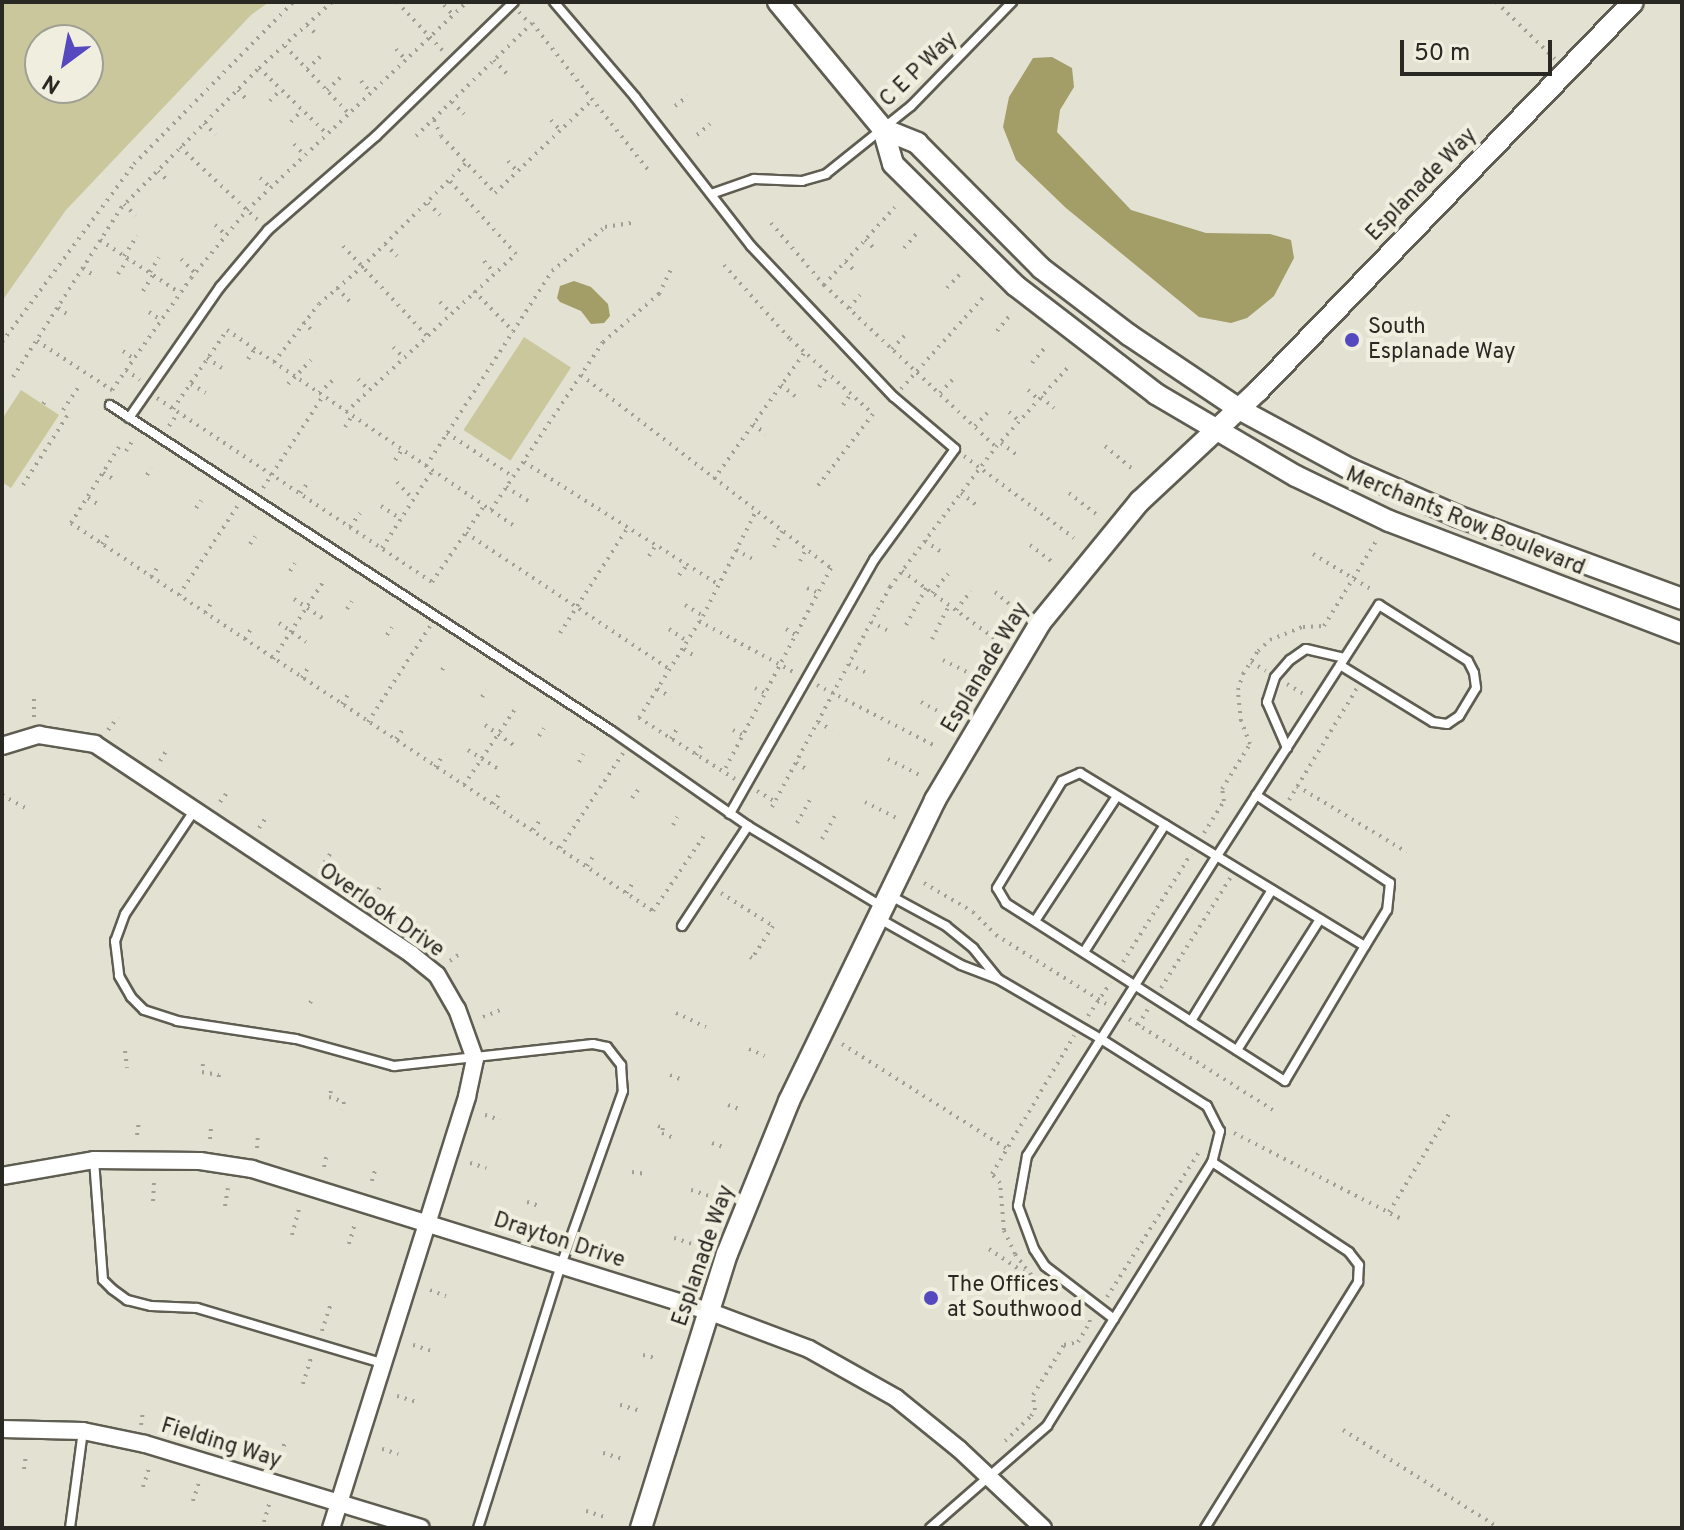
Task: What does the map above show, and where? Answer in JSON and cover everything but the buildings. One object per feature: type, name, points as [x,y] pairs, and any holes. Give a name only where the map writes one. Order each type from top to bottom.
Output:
[{"type":"street","name":"Merchants Row Boulevard","points":[[778,2],[883,129],[893,164],[1016,286],[1097,351],[1215,430],[1389,521],[1682,633]]},
{"type":"street","name":"Esplanade Way","points":[[641,1528],[708,1311],[743,1213],[789,1101],[935,800],[1040,623],[1140,501],[1239,409],[1633,2]]},
{"type":"street","name":"Merchants Row Boulevard","points":[[883,129],[917,143],[1041,268],[1129,335],[1239,409],[1350,469],[1457,516],[1682,599]]},
{"type":"street","name":"Overlook Drive","points":[[2,746],[39,735],[95,744],[411,954],[437,975],[457,1009],[475,1059]]},
{"type":"street","points":[[331,1528],[467,1097],[475,1059]]},
{"type":"street","name":"Drayton Drive","points":[[2,1176],[94,1160],[200,1161],[252,1169],[708,1311],[809,1349],[896,1398],[1043,1528]]},
{"type":"street","name":"Fielding Way","points":[[2,1429],[83,1431],[145,1444],[421,1528]]},
{"type":"lane","points":[[129,418],[220,287],[268,230],[376,136],[514,2]]},
{"type":"lane","points":[[554,2],[751,246],[894,397],[955,449],[874,560],[730,814]]},
{"type":"lane","name":"C E P Way","points":[[711,194],[754,179],[802,181],[826,174],[911,106],[1012,2]]},
{"type":"lane","points":[[110,405],[630,743],[748,826],[883,907],[961,965],[998,979],[1081,1026],[1207,1106],[1220,1131],[1219,1145],[1212,1162],[1047,1426],[930,1528]]},
{"type":"lane","points":[[1114,1319],[1045,1266],[1025,1233],[1018,1206],[1027,1156],[1217,856],[1287,748],[1316,702],[1342,662],[1379,605],[1468,661],[1476,688],[1459,716],[1447,724],[1433,722],[1363,679],[1342,662],[1306,649],[1290,660],[1275,677],[1267,702],[1287,748]]},
{"type":"lane","points":[[1256,795],[1390,883],[1387,910],[1285,1081],[1006,903],[997,888],[1062,781],[1080,773],[1365,946]]},
{"type":"lane","points":[[1035,921],[1117,796]]},
{"type":"lane","points":[[194,811],[125,914],[115,941],[119,976],[137,1004],[162,1018],[296,1039],[394,1066],[600,1044],[617,1055],[621,1065],[623,1091],[561,1265],[478,1528]]},
{"type":"lane","points":[[1084,952],[1165,825]]},
{"type":"lane","points":[[682,926],[748,826]]},
{"type":"lane","points":[[1191,1021],[1272,890]]},
{"type":"lane","points":[[883,907],[946,926],[973,948],[998,979]]},
{"type":"lane","points":[[1237,1050],[1320,919]]},
{"type":"lane","points":[[94,1160],[94,1209],[103,1280],[127,1300],[151,1306],[197,1308],[382,1363]]},
{"type":"lane","points":[[1209,1527],[1358,1282],[1359,1265],[1349,1252],[1212,1162]]},
{"type":"lane","points":[[70,1528],[83,1431]]},
{"type":"path","points":[[2,342],[134,164],[293,2]]},
{"type":"path","points":[[13,377],[124,204],[259,68],[332,2]]},
{"type":"path","points":[[397,2],[453,62]]},
{"type":"path","points":[[37,341],[112,390],[225,234],[467,2]]},
{"type":"path","points":[[1496,2],[1566,69]]},
{"type":"path","points":[[444,5],[453,15]]},
{"type":"path","points":[[416,136],[532,23],[648,170]]},
{"type":"path","points":[[307,25],[317,35]]},
{"type":"path","points":[[284,45],[349,114]]},
{"type":"path","points":[[396,49],[406,60]]},
{"type":"path","points":[[307,70],[320,57]]},
{"type":"path","points":[[494,60],[507,74]]},
{"type":"path","points":[[259,68],[327,134]]},
{"type":"path","points":[[326,91],[340,78]]},
{"type":"path","points":[[361,81],[371,93]]},
{"type":"path","points":[[270,101],[281,89]]},
{"type":"path","points":[[237,90],[247,100]]},
{"type":"path","points":[[675,106],[688,96]]},
{"type":"path","points":[[434,120],[441,136],[495,193],[592,100]]},
{"type":"path","points":[[452,102],[464,114]]},
{"type":"path","points":[[291,122],[302,110]]},
{"type":"path","points":[[551,120],[560,130]]},
{"type":"path","points":[[204,123],[215,134]]},
{"type":"path","points":[[697,135],[710,124]]},
{"type":"path","points":[[294,144],[305,156]]},
{"type":"path","points":[[180,147],[268,230]]},
{"type":"path","points":[[508,161],[517,171]]},
{"type":"path","points":[[274,362],[303,322],[466,163]]},
{"type":"path","points":[[157,170],[168,181]]},
{"type":"path","points":[[260,178],[271,188]]},
{"type":"path","points":[[346,412],[450,312],[516,254],[450,181]]},
{"type":"path","points":[[428,202],[440,215]]},
{"type":"path","points":[[124,204],[135,215]]},
{"type":"path","points":[[824,285],[895,207]]},
{"type":"path","points":[[426,466],[552,271],[605,227],[636,222]]},
{"type":"path","points":[[771,223],[824,285],[939,394],[974,427],[1018,456]]},
{"type":"path","points":[[215,225],[225,234]]},
{"type":"path","points":[[904,248],[919,231]]},
{"type":"path","points":[[118,274],[137,236]]},
{"type":"path","points":[[100,240],[180,293]]},
{"type":"path","points":[[865,240],[875,249]]},
{"type":"path","points":[[385,244],[397,256]]},
{"type":"path","points":[[343,246],[426,335]]},
{"type":"path","points":[[143,291],[159,257]]},
{"type":"path","points":[[181,259],[195,273]]},
{"type":"path","points":[[484,261],[494,273]]},
{"type":"path","points":[[845,262],[854,270]]},
{"type":"path","points":[[724,265],[805,352],[873,414],[817,487]]},
{"type":"path","points":[[491,510],[603,342],[659,294],[672,267]]},
{"type":"path","points":[[83,268],[96,277]]},
{"type":"path","points":[[947,288],[961,273]]},
{"type":"path","points":[[337,288],[349,301]]},
{"type":"path","points":[[474,290],[514,332]]},
{"type":"path","points":[[894,397],[986,294]]},
{"type":"path","points":[[849,308],[860,295]]},
{"type":"path","points":[[440,302],[450,312]]},
{"type":"path","points":[[58,308],[70,316]]},
{"type":"path","points":[[149,312],[161,320]]},
{"type":"path","points":[[997,331],[1010,315]]},
{"type":"path","points":[[303,322],[315,333]]},
{"type":"path","points":[[173,409],[227,330],[514,526]]},
{"type":"path","points":[[892,349],[904,336]]},
{"type":"path","points":[[1032,363],[1047,345]]},
{"type":"path","points":[[393,347],[403,357]]},
{"type":"path","points":[[248,359],[255,349]]},
{"type":"path","points":[[123,351],[134,359]]},
{"type":"path","points":[[714,479],[805,352]]},
{"type":"path","points":[[207,358],[222,368]]},
{"type":"path","points":[[288,384],[311,360]]},
{"type":"path","points":[[772,807],[871,622],[902,571],[998,444],[1071,364]]},
{"type":"path","points":[[126,370],[173,409],[432,582],[486,497]]},
{"type":"path","points":[[819,387],[829,374]]},
{"type":"path","points":[[581,375],[831,568],[723,773]]},
{"type":"path","points":[[358,379],[369,390]]},
{"type":"path","points":[[939,394],[952,380]]},
{"type":"path","points":[[256,500],[332,381]]},
{"type":"path","points":[[190,383],[206,393]]},
{"type":"path","points":[[781,384],[795,396]]},
{"type":"path","points":[[23,485],[52,440],[79,386]]},
{"type":"path","points":[[1028,390],[1054,408]]},
{"type":"path","points":[[843,405],[851,394]]},
{"type":"path","points":[[43,404],[47,399]]},
{"type":"path","points":[[1009,412],[1019,421]]},
{"type":"path","points":[[974,427],[987,413]]},
{"type":"path","points":[[345,427],[352,416]]},
{"type":"path","points":[[753,424],[766,434]]},
{"type":"path","points":[[447,433],[513,476]]},
{"type":"path","points":[[846,434],[854,440]]},
{"type":"path","points":[[45,436],[52,440]]},
{"type":"path","points":[[1105,446],[1135,471]]},
{"type":"path","points":[[119,447],[71,523],[244,640],[653,911],[704,836]]},
{"type":"path","points":[[955,449],[1074,538]]},
{"type":"path","points":[[395,460],[402,450]]},
{"type":"path","points":[[523,462],[719,585]]},
{"type":"path","points":[[382,548],[413,499],[439,466]]},
{"type":"path","points":[[147,475],[151,468]]},
{"type":"path","points":[[818,472],[824,477]]},
{"type":"path","points":[[103,473],[115,480]]},
{"type":"path","points":[[300,493],[310,480]]},
{"type":"path","points":[[397,482],[413,499]]},
{"type":"path","points":[[458,488],[462,482]]},
{"type":"path","points":[[506,487],[530,502]]},
{"type":"path","points":[[961,493],[979,507]]},
{"type":"path","points":[[1069,493],[1096,514]]},
{"type":"path","points":[[178,595],[246,494]]},
{"type":"path","points":[[87,497],[99,505]]},
{"type":"path","points":[[196,508],[201,501]]},
{"type":"path","points":[[381,506],[401,519]]},
{"type":"path","points":[[756,511],[703,616],[639,718],[723,773],[776,802]]},
{"type":"path","points":[[350,527],[360,513]]},
{"type":"path","points":[[560,633],[628,527]]},
{"type":"path","points":[[774,547],[782,531]]},
{"type":"path","points":[[102,544],[109,533]]},
{"type":"path","points":[[465,533],[671,670]]},
{"type":"path","points":[[1036,1281],[1015,1254],[1004,1230],[1000,1183],[992,1174],[1060,1059],[1224,801],[1222,789],[1250,744],[1241,721],[1238,690],[1251,662],[1258,651],[1283,633],[1324,626],[1379,536]]},
{"type":"path","points":[[250,544],[255,537]]},
{"type":"path","points":[[925,541],[944,554]]},
{"type":"path","points":[[649,556],[656,545]]},
{"type":"path","points":[[1030,545],[1054,563]]},
{"type":"path","points":[[800,561],[806,549]]},
{"type":"path","points":[[736,550],[753,559]]},
{"type":"path","points":[[1313,554],[1369,588]]},
{"type":"path","points":[[290,571],[295,563]]},
{"type":"path","points":[[151,577],[159,565]]},
{"type":"path","points":[[679,575],[687,565]]},
{"type":"path","points":[[902,571],[997,640]]},
{"type":"path","points":[[932,593],[948,574]]},
{"type":"path","points":[[273,659],[323,582]]},
{"type":"path","points":[[807,588],[818,593]]},
{"type":"path","points":[[906,625],[926,588]]},
{"type":"path","points":[[956,610],[971,591]]},
{"type":"path","points":[[995,592],[1018,611]]},
{"type":"path","points":[[294,599],[322,618]]},
{"type":"path","points":[[347,609],[352,601]]},
{"type":"path","points":[[205,613],[212,602]]},
{"type":"path","points":[[685,605],[703,616]]},
{"type":"path","points":[[932,639],[949,605]]},
{"type":"path","points":[[368,722],[436,617]]},
{"type":"path","points":[[871,622],[887,630]]},
{"type":"path","points":[[279,623],[306,642]]},
{"type":"path","points":[[244,640],[252,627]]},
{"type":"path","points":[[387,635],[392,627]]},
{"type":"path","points":[[669,629],[688,642]]},
{"type":"path","points":[[786,629],[796,635]]},
{"type":"path","points":[[684,649],[693,655]]},
{"type":"path","points":[[943,660],[974,676]]},
{"type":"path","points":[[1251,662],[1339,717]]},
{"type":"path","points":[[442,670],[446,664]]},
{"type":"path","points":[[849,664],[865,672]]},
{"type":"path","points":[[302,678],[309,666]]},
{"type":"path","points":[[1282,811],[1363,679]]},
{"type":"path","points":[[755,688],[765,693]]},
{"type":"path","points":[[657,689],[671,697]]},
{"type":"path","points":[[482,697],[486,690]]},
{"type":"path","points":[[342,704],[349,693]]},
{"type":"path","points":[[34,694],[34,717]]},
{"type":"path","points":[[921,702],[951,718]]},
{"type":"path","points":[[464,785],[515,709]]},
{"type":"path","points":[[108,730],[118,717]]},
{"type":"path","points":[[818,722],[832,730]]},
{"type":"path","points":[[485,725],[514,745]]},
{"type":"path","points":[[671,739],[678,727]]},
{"type":"path","points":[[396,740],[404,728]]},
{"type":"path","points":[[539,736],[544,728]]},
{"type":"path","points":[[733,730],[743,735]]},
{"type":"path","points":[[696,755],[704,741]]},
{"type":"path","points":[[560,848],[630,743]]},
{"type":"path","points":[[468,750],[498,769]]},
{"type":"path","points":[[160,761],[166,751]]},
{"type":"path","points":[[435,767],[444,754]]},
{"type":"path","points":[[579,762],[583,754]]},
{"type":"path","points":[[888,759],[921,776]]},
{"type":"path","points":[[796,763],[810,771]]},
{"type":"path","points":[[1297,786],[1407,852]]},
{"type":"path","points":[[220,802],[229,790]]},
{"type":"path","points":[[632,798],[638,790]]},
{"type":"path","points":[[493,804],[500,793]]},
{"type":"path","points":[[2,795],[25,808]]},
{"type":"path","points":[[797,823],[811,798]]},
{"type":"path","points":[[865,802],[899,819]]},
{"type":"path","points":[[822,839],[837,812]]},
{"type":"path","points":[[259,828],[267,816]]},
{"type":"path","points":[[673,825],[677,817]]},
{"type":"path","points":[[533,830],[541,819]]},
{"type":"path","points":[[320,869],[333,850]]},
{"type":"path","points":[[587,866],[595,853]]},
{"type":"path","points":[[681,856],[688,860]]},
{"type":"path","points":[[1138,1025],[1237,868]]},
{"type":"path","points":[[626,893],[635,880]]},
{"type":"path","points":[[665,880],[671,885]]},
{"type":"path","points":[[924,883],[973,912],[996,935],[1273,1110]]},
{"type":"path","points":[[370,903],[382,884]]},
{"type":"path","points":[[709,885],[773,926],[752,958],[747,955]]},
{"type":"path","points":[[410,929],[418,917]]},
{"type":"path","points":[[450,961],[462,952]]},
{"type":"path","points":[[310,1003],[314,997]]},
{"type":"path","points":[[483,1017],[500,1010]]},
{"type":"path","points":[[676,1013],[706,1027]]},
{"type":"path","points":[[842,1044],[1006,1148]]},
{"type":"path","points":[[749,1049],[765,1056]]},
{"type":"path","points":[[125,1051],[127,1068]]},
{"type":"path","points":[[1060,1059],[1080,1071]]},
{"type":"path","points":[[203,1064],[202,1072],[219,1075],[218,1081]]},
{"type":"path","points":[[670,1075],[680,1079]]},
{"type":"path","points":[[331,1091],[329,1097],[344,1102],[342,1110]]},
{"type":"path","points":[[728,1105],[742,1110]]},
{"type":"path","points":[[1389,1212],[1450,1112]]},
{"type":"path","points":[[485,1115],[500,1120]]},
{"type":"path","points":[[137,1135],[139,1121]]},
{"type":"path","points":[[658,1126],[663,1128],[662,1133],[676,1139]]},
{"type":"path","points":[[210,1139],[211,1128]]},
{"type":"path","points":[[1220,1131],[1234,1133],[1287,1158],[1403,1220]]},
{"type":"path","points":[[257,1148],[258,1135]]},
{"type":"path","points":[[712,1143],[726,1148]]},
{"type":"path","points":[[1004,1443],[1031,1416],[1035,1410],[1033,1395],[1064,1345],[1078,1342],[1202,1148]]},
{"type":"path","points":[[324,1167],[327,1153]]},
{"type":"path","points":[[470,1163],[486,1168]]},
{"type":"path","points":[[372,1181],[376,1167]]},
{"type":"path","points":[[632,1172],[646,1174]]},
{"type":"path","points":[[153,1201],[154,1181]]},
{"type":"path","points":[[225,1206],[228,1188]]},
{"type":"path","points":[[691,1190],[709,1196]]},
{"type":"path","points":[[527,1202],[539,1206]]},
{"type":"path","points":[[292,1235],[300,1206]]},
{"type":"path","points":[[349,1244],[355,1223]]},
{"type":"path","points":[[674,1238],[692,1244]]},
{"type":"path","points":[[989,1249],[1061,1296]]},
{"type":"path","points":[[430,1290],[446,1296]]},
{"type":"path","points":[[303,1384],[331,1303]]},
{"type":"path","points":[[1087,1312],[1090,1322]]},
{"type":"path","points":[[413,1345],[432,1351]]},
{"type":"path","points":[[643,1355],[655,1358]]},
{"type":"path","points":[[2,1359],[9,1359]]},
{"type":"path","points":[[397,1396],[417,1402]]},
{"type":"path","points":[[620,1405],[638,1410]]},
{"type":"path","points":[[141,1425],[143,1411]]},
{"type":"path","points":[[1343,1430],[1499,1528]]},
{"type":"path","points":[[278,1461],[285,1443]]},
{"type":"path","points":[[382,1449],[398,1454]]},
{"type":"path","points":[[603,1453],[623,1459]]},
{"type":"path","points":[[24,1469],[26,1454]]},
{"type":"path","points":[[143,1487],[149,1468]]},
{"type":"path","points":[[193,1501],[199,1483]]},
{"type":"path","points":[[264,1522],[269,1504]]},
{"type":"path","points":[[586,1511],[604,1517]]},
{"type":"shaded area","points":[[2,2],[269,2],[251,15],[66,210],[2,301]]},
{"type":"shaded area","points":[[1052,57],[1072,68],[1074,87],[1060,110],[1057,132],[1131,210],[1206,233],[1270,234],[1291,240],[1294,258],[1274,296],[1247,318],[1231,323],[1199,317],[1066,208],[1016,160],[1003,127],[1009,97],[1033,58]]},
{"type":"shaded area","points":[[574,281],[591,287],[608,304],[610,316],[604,323],[591,324],[581,311],[557,298],[560,286]]},
{"type":"shaded area","points":[[524,337],[571,367],[511,461],[464,430]]},
{"type":"shaded area","points":[[21,390],[59,415],[11,488],[2,482],[2,419]]},
{"type":"place","name":"South Esplanade Way","points":[[1352,340]]},
{"type":"place","name":"The Offices at Southwood","points":[[931,1298]]}]
